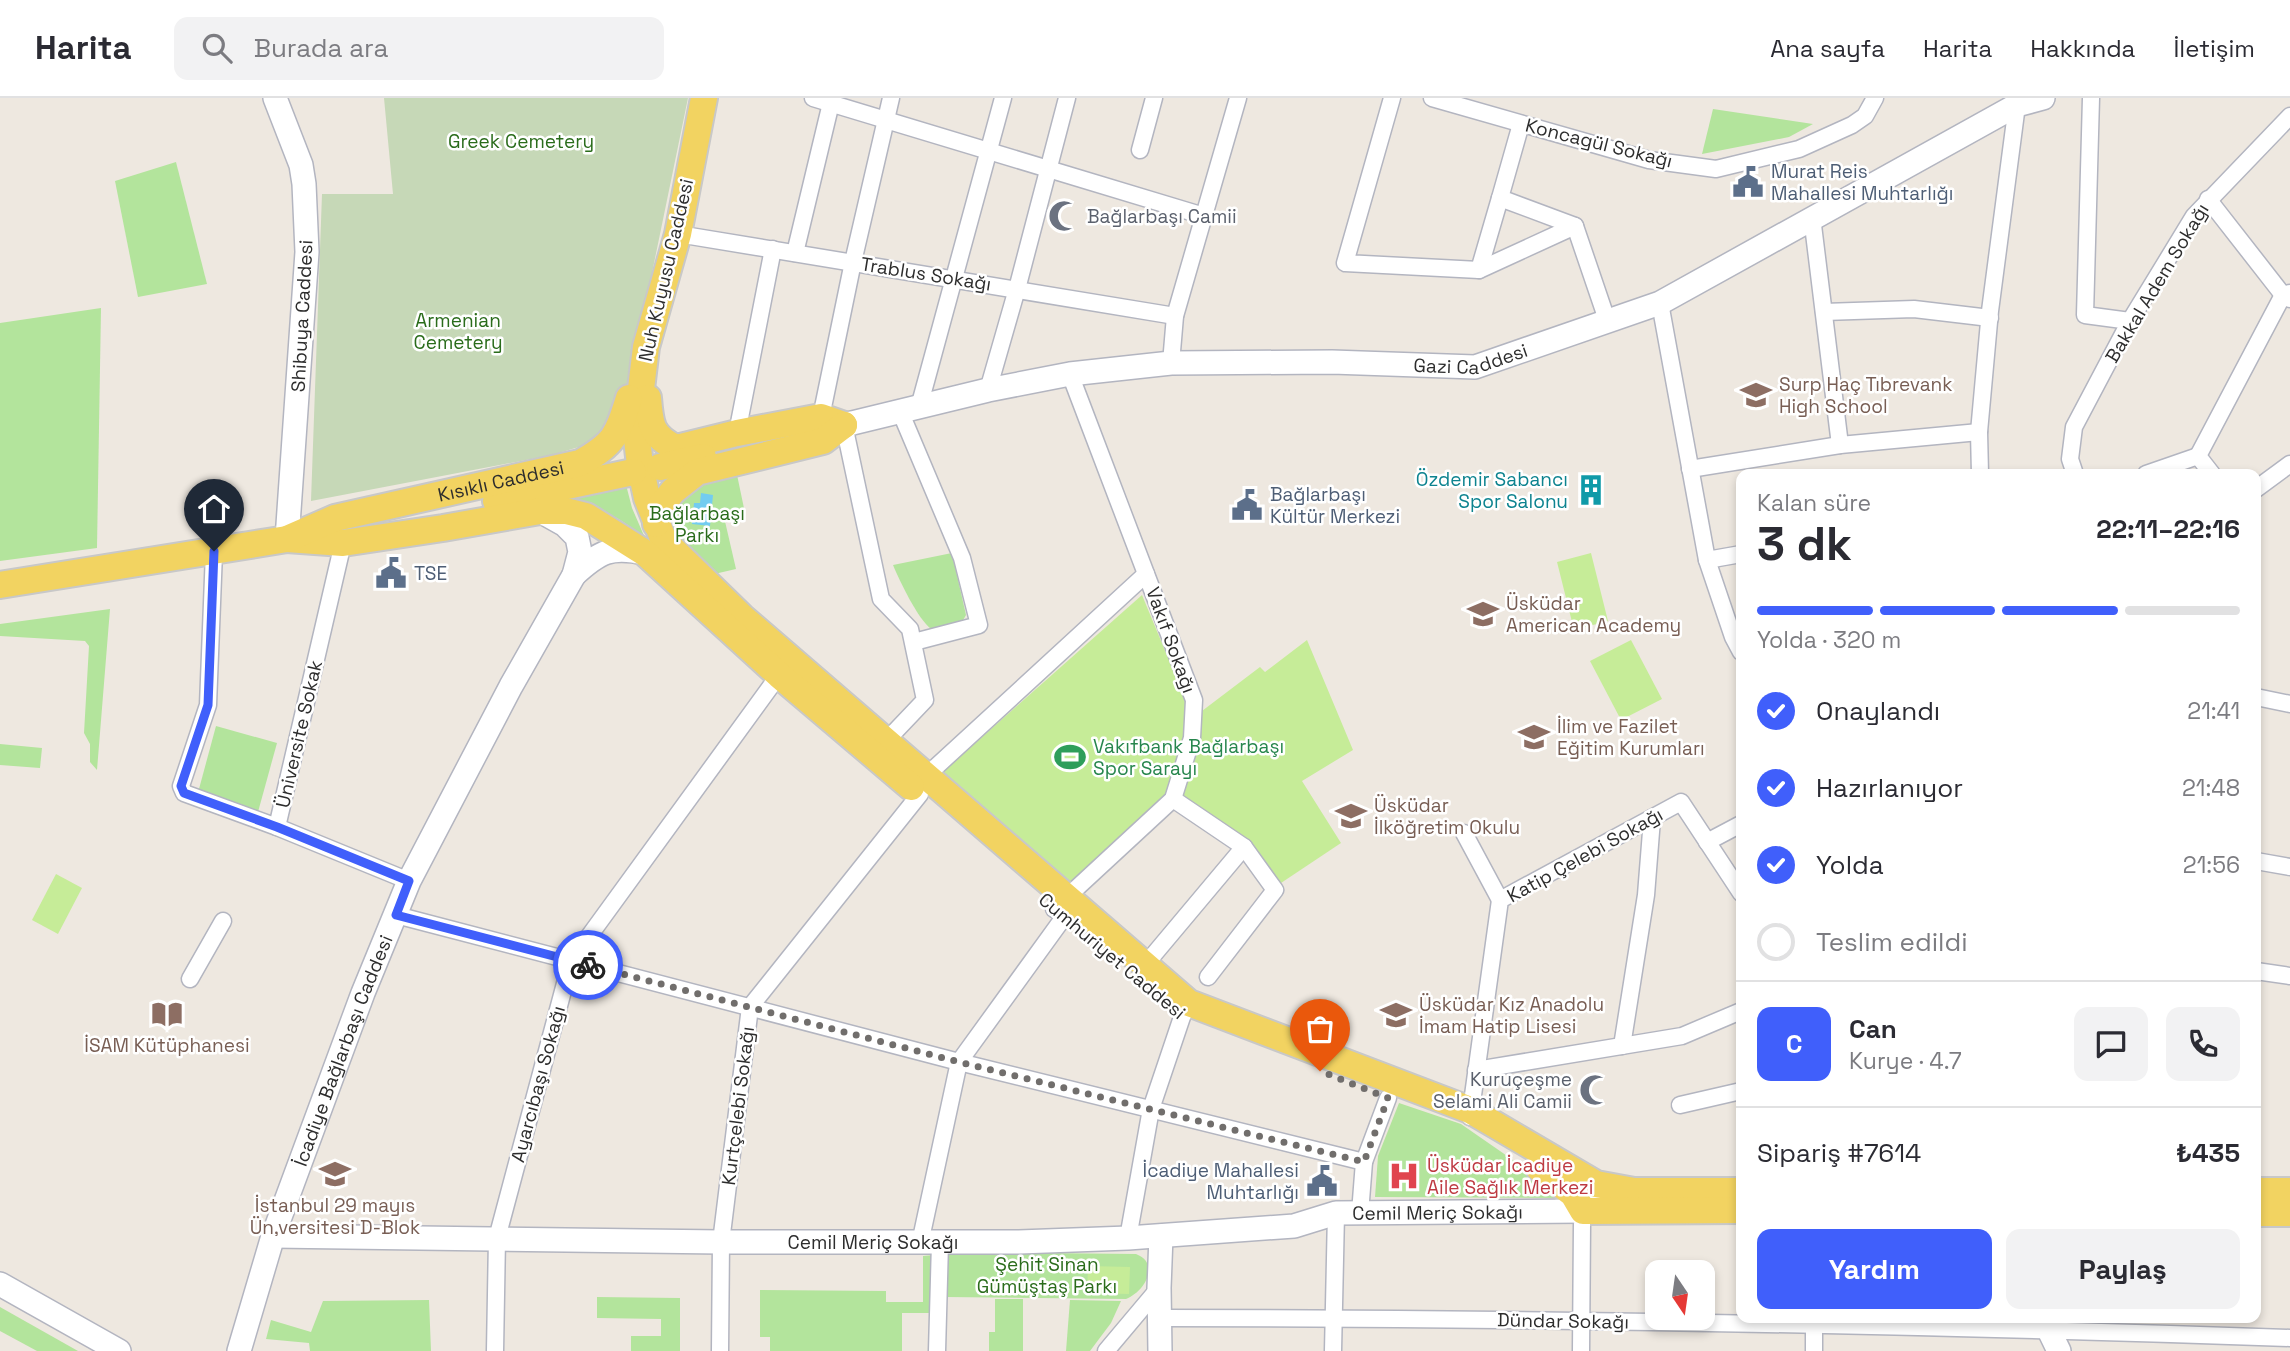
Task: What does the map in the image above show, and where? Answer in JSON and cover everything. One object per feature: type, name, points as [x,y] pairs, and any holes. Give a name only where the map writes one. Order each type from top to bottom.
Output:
[{"type":"main road","name":"Nuh Kuyusu Caddesi","points":[[656,524],[640,465],[636,431],[646,346],[678,234],[704,98]]},
{"type":"main road","name":"Kısıklı Caddesi","points":[[288,539],[335,518],[580,463],[604,449],[622,424],[646,346]]},
{"type":"main road","points":[[646,346],[649,422],[661,441],[676,448],[737,433],[833,421]]},
{"type":"main road","points":[[660,467],[833,421]]},
{"type":"main road","points":[[656,524],[660,507],[673,491],[697,472],[823,441],[833,421]]},
{"type":"main road","points":[[288,539],[436,513],[633,472]]},
{"type":"main road","name":"Kısıklı Caddesi","points":[[0,585],[288,539],[343,543],[540,511],[566,511],[586,516],[645,553]]},
{"type":"main road","name":"Cumhuriyet Caddesi","points":[[656,524],[664,541],[742,617],[886,741],[923,785]]},
{"type":"main road","name":"Cumhuriyet Caddesi","points":[[645,553],[779,675],[923,785],[1062,908],[1185,1010],[1388,1098],[1470,1116],[1573,1194],[1582,1217]]},
{"type":"main road","name":"Cumhuriyet Caddesi","points":[[1062,908],[1145,965],[1185,1010],[1470,1116],[1596,1184],[1634,1191],[1736,1191]]},
{"type":"main road","points":[[2261,1191],[2290,1191]]},
{"type":"main road","points":[[1582,1217],[1736,1210]]},
{"type":"main road","points":[[2261,1213],[2290,1213]]},
{"type":"street","name":"Shibuya Caddesi","points":[[275,98],[301,165],[307,252],[288,539]]},
{"type":"street","points":[[813,98],[1204,216]]},
{"type":"street","points":[[886,741],[925,700],[911,629],[881,599],[833,421],[853,262],[891,98]]},
{"type":"street","points":[[914,642],[979,625],[962,558],[909,409],[954,279],[1003,98]]},
{"type":"street","points":[[988,390],[1067,98]]},
{"type":"street","points":[[1140,149],[1154,98]]},
{"type":"street","points":[[1171,363],[1174,316],[1238,98]]},
{"type":"street","points":[[1391,98],[1345,263],[1479,270],[1575,226]]},
{"type":"street","name":"Koncagül Sokağı","points":[[1432,98],[1462,102],[1521,124],[1649,160],[1716,169],[1799,149],[1852,125],[1865,116],[1875,98]]},
{"type":"street","name":"Gazi Caddesi","points":[[833,421],[909,409],[1069,374],[1171,363],[1332,362],[1475,368],[1660,303],[2009,101],[2043,98]]},
{"type":"street","points":[[2091,98],[2085,315],[2130,321]]},
{"type":"street","points":[[1980,469],[1979,432],[2009,101]]},
{"type":"street","points":[[795,253],[831,103]]},
{"type":"street","name":"Bakkal Adem Sokağı","points":[[2073,469],[2070,459],[2074,427],[2130,321],[2193,216],[2290,116]]},
{"type":"street","points":[[1479,270],[1521,124]]},
{"type":"street","points":[[1500,198],[1575,226]]},
{"type":"street","points":[[2160,469],[2198,456],[2288,296],[2208,199]]},
{"type":"street","points":[[1812,217],[1840,445]]},
{"type":"street","points":[[1575,226],[1607,320]]},
{"type":"street","name":"Trablus Sokağı","points":[[678,234],[1174,316]]},
{"type":"street","points":[[737,433],[773,249]]},
{"type":"street","points":[[1660,303],[1707,560],[1736,633]]},
{"type":"street","points":[[1824,312],[1913,309],[1990,318]]},
{"type":"street","name":"Vakıf Sokağı","points":[[959,1062],[1062,908],[1173,799],[1192,738],[1194,699],[1069,374]]},
{"type":"street","points":[[1690,469],[1840,445],[1979,432]]},
{"type":"street","points":[[2198,456],[2208,469]]},
{"type":"street","points":[[2261,485],[2290,464]]},
{"type":"street","name":"İcadiye Bağlarbaşı Caddesi","points":[[239,1351],[273,1236],[363,993],[409,881],[511,686],[574,575],[580,552],[576,537],[565,525],[540,511]]},
{"type":"street","name":"Üniversite Sokak","points":[[343,543],[277,827],[409,881]]},
{"type":"street","name":"İcadiye Bağlarbaşı Caddesi","points":[[574,575],[591,559],[621,548],[645,553]]},
{"type":"street","points":[[214,551],[208,705],[181,786],[184,793],[277,827]]},
{"type":"street","points":[[1707,560],[1736,555]]},
{"type":"street","name":"Kurtçelebi Sokağı","points":[[720,1351],[722,1242],[750,1007],[923,785],[1146,574]]},
{"type":"street","name":"Ayarcıbaşı Sokağı","points":[[495,1351],[497,1238],[571,961],[779,675]]},
{"type":"street","points":[[2261,699],[2290,704]]},
{"type":"street","points":[[1173,799],[1244,847],[1276,890],[1208,977]]},
{"type":"street","name":"Katip Çelebi Sokağı","points":[[1470,1116],[1500,900],[1681,802],[1707,842]]},
{"type":"street","points":[[1622,1046],[1646,895],[1652,819]]},
{"type":"street","points":[[1736,827],[1707,842],[1736,885]]},
{"type":"street","points":[[1464,833],[1500,900]]},
{"type":"street","points":[[1145,965],[1244,847]]},
{"type":"street","points":[[2261,861],[2289,864]]},
{"type":"street","points":[[396,915],[959,1062],[1364,1162]]},
{"type":"street","points":[[190,979],[223,921]]},
{"type":"street","points":[[2261,972],[2290,976]]},
{"type":"street","points":[[1128,1238],[1151,1110],[1185,1010]]},
{"type":"street","points":[[1476,1070],[1682,1036],[1736,1013]]},
{"type":"street","points":[[937,1351],[930,1243],[959,1062]]},
{"type":"street","points":[[1680,1105],[1736,1092]]},
{"type":"street","points":[[1360,1213],[1364,1162],[1388,1098]]},
{"type":"street","name":"Cemil Meriç Sokağı","points":[[273,1236],[930,1243],[1128,1238],[1294,1226],[1336,1213],[1582,1217],[1634,1191]]},
{"type":"street","points":[[1333,1351],[1336,1213]]},
{"type":"street","points":[[1581,1351],[1582,1217]]},
{"type":"street","points":[[1160,1351],[1161,1236]]},
{"type":"street","points":[[0,1284],[119,1351]]},
{"type":"street","points":[[1106,1351],[1159,1288]]},
{"type":"street","name":"Dündar Sokağı","points":[[1161,1318],[1736,1322]]},
{"type":"street","points":[[1814,1323],[1814,1351]]},
{"type":"street","name":"Dündar Sokağı","points":[[1930,1323],[2046,1324],[2290,1338]]},
{"type":"street","points":[[2046,1324],[2059,1351]]},
{"type":"green space","name":"Armenian Cemetery","points":[[384,98],[688,98],[632,370],[620,413],[592,443],[552,455],[311,501],[322,194],[393,194]]},
{"type":"green space","points":[[1713,109],[1813,124],[1789,137],[1702,154]]},
{"type":"green space","points":[[176,162],[207,284],[138,297],[115,181]]},
{"type":"green space","points":[[101,308],[97,548],[0,561],[0,323]]},
{"type":"green space","name":"Bağlarbaşı Parkı","points":[[736,470],[745,513],[724,517],[736,569],[710,575],[672,542],[665,512],[691,483]]},
{"type":"green space","points":[[624,477],[632,508],[645,538],[606,512],[562,498]]},
{"type":"green space","points":[[952,553],[966,615],[962,622],[931,629],[915,609],[893,565]]},
{"type":"green space","points":[[1591,553],[1608,621],[1574,630],[1557,562]]},
{"type":"green space","name":"Vakıfbank Bağlarbaşı Spor Sarayı","points":[[1142,595],[1186,701],[1186,737],[1169,792],[1066,890],[937,777]]},
{"type":"green space","points":[[110,609],[97,770],[90,762],[90,744],[84,733],[89,646],[85,641],[0,636],[0,624]]},
{"type":"green space","points":[[1307,640],[1353,750],[1302,781],[1341,843],[1278,885],[1177,798],[1198,714],[1260,667],[1265,672]]},
{"type":"green space","points":[[1631,640],[1662,699],[1621,720],[1590,661]]},
{"type":"green space","points":[[216,726],[277,743],[258,812],[199,789]]},
{"type":"green space","points":[[0,744],[42,748],[40,768],[0,765]]},
{"type":"green space","points":[[56,874],[82,888],[58,934],[32,920]]},
{"type":"green space","points":[[1399,1103],[1461,1124],[1558,1191],[1557,1198],[1375,1197],[1378,1156]]},
{"type":"green space","name":"Şehit Sinan Gümüştaş Parkı","points":[[952,1252],[1136,1254],[1143,1258],[1149,1270],[1144,1284],[1126,1299],[945,1297],[946,1257]]},
{"type":"green space","points":[[934,1255],[934,1313],[902,1313],[902,1351],[770,1351],[770,1337],[760,1337],[760,1290],[886,1291],[886,1302],[923,1302],[923,1256]]},
{"type":"green space","points":[[1088,1266],[1130,1267],[1129,1294],[1087,1293]]},
{"type":"green space","points":[[597,1297],[680,1298],[680,1351],[631,1351],[631,1336],[661,1336],[661,1319],[597,1318]]},
{"type":"green space","points":[[995,1299],[1023,1299],[1023,1351],[989,1351],[989,1332],[995,1332]]},
{"type":"green space","points":[[429,1300],[431,1351],[310,1351],[309,1343],[266,1339],[271,1320],[311,1332],[323,1301]]},
{"type":"green space","points":[[1070,1300],[1121,1301],[1111,1323],[1090,1351],[1066,1351]]},
{"type":"green space","points":[[0,1307],[78,1351],[37,1351],[0,1331]]},
{"type":"water","points":[[701,493],[713,495],[710,526],[692,524],[694,503],[700,503]]},
{"type":"way so far","points":[[588,965],[959,1062],[1364,1162],[1388,1098],[1320,1071]]},
{"type":"place","name":"Murat Reis Mahallesi Muhtarlığı","points":[[1748,182]]},
{"type":"place","name":"Bağlarbaşı Camii","points":[[1064,216]]},
{"type":"place","name":"Surp Haç Tıbrevank High School","points":[[1756,395]]},
{"type":"place","name":"Özdemir Sabancı Spor Salonu","points":[[1591,490]]},
{"type":"place","name":"Bağlarbaşı Kültür Merkezi","points":[[1247,505]]},
{"type":"place","name":"TSE","points":[[391,573]]},
{"type":"place","name":"Üsküdar American Academy","points":[[1483,614]]},
{"type":"place","name":"İlim ve Fazilet Eğitim Kurumları","points":[[1534,737]]},
{"type":"place","name":"Vakıfbank Bağlarbaşı Spor Sarayı","points":[[1070,757]]},
{"type":"place","name":"Üsküdar İlköğretim Okulu","points":[[1351,816]]},
{"type":"place","name":"İSAM Kütüphanesi","points":[[167,1014]]},
{"type":"place","name":"Üsküdar Kız Anadolu İmam Hatip Lisesi","points":[[1396,1015]]},
{"type":"place","name":"Kuruçeşme Selami Ali Camii","points":[[1595,1090]]},
{"type":"place","name":"İstanbul 29 mayıs Ün,versitesi D-Blok","points":[[335,1174]]},
{"type":"place","name":"Üsküdar İcadiye Aile Sağlık Merkezi","points":[[1404,1176]]},
{"type":"place","name":"İcadiye Mahallesi Muhtarlığı","points":[[1322,1181]]},
{"type":"route","points":[[214,551],[208,705],[181,786],[184,793],[277,827],[409,881],[396,915],[588,965]]},
{"type":"park label","name":"Greek Cemetery","points":[[521,141]]}]
